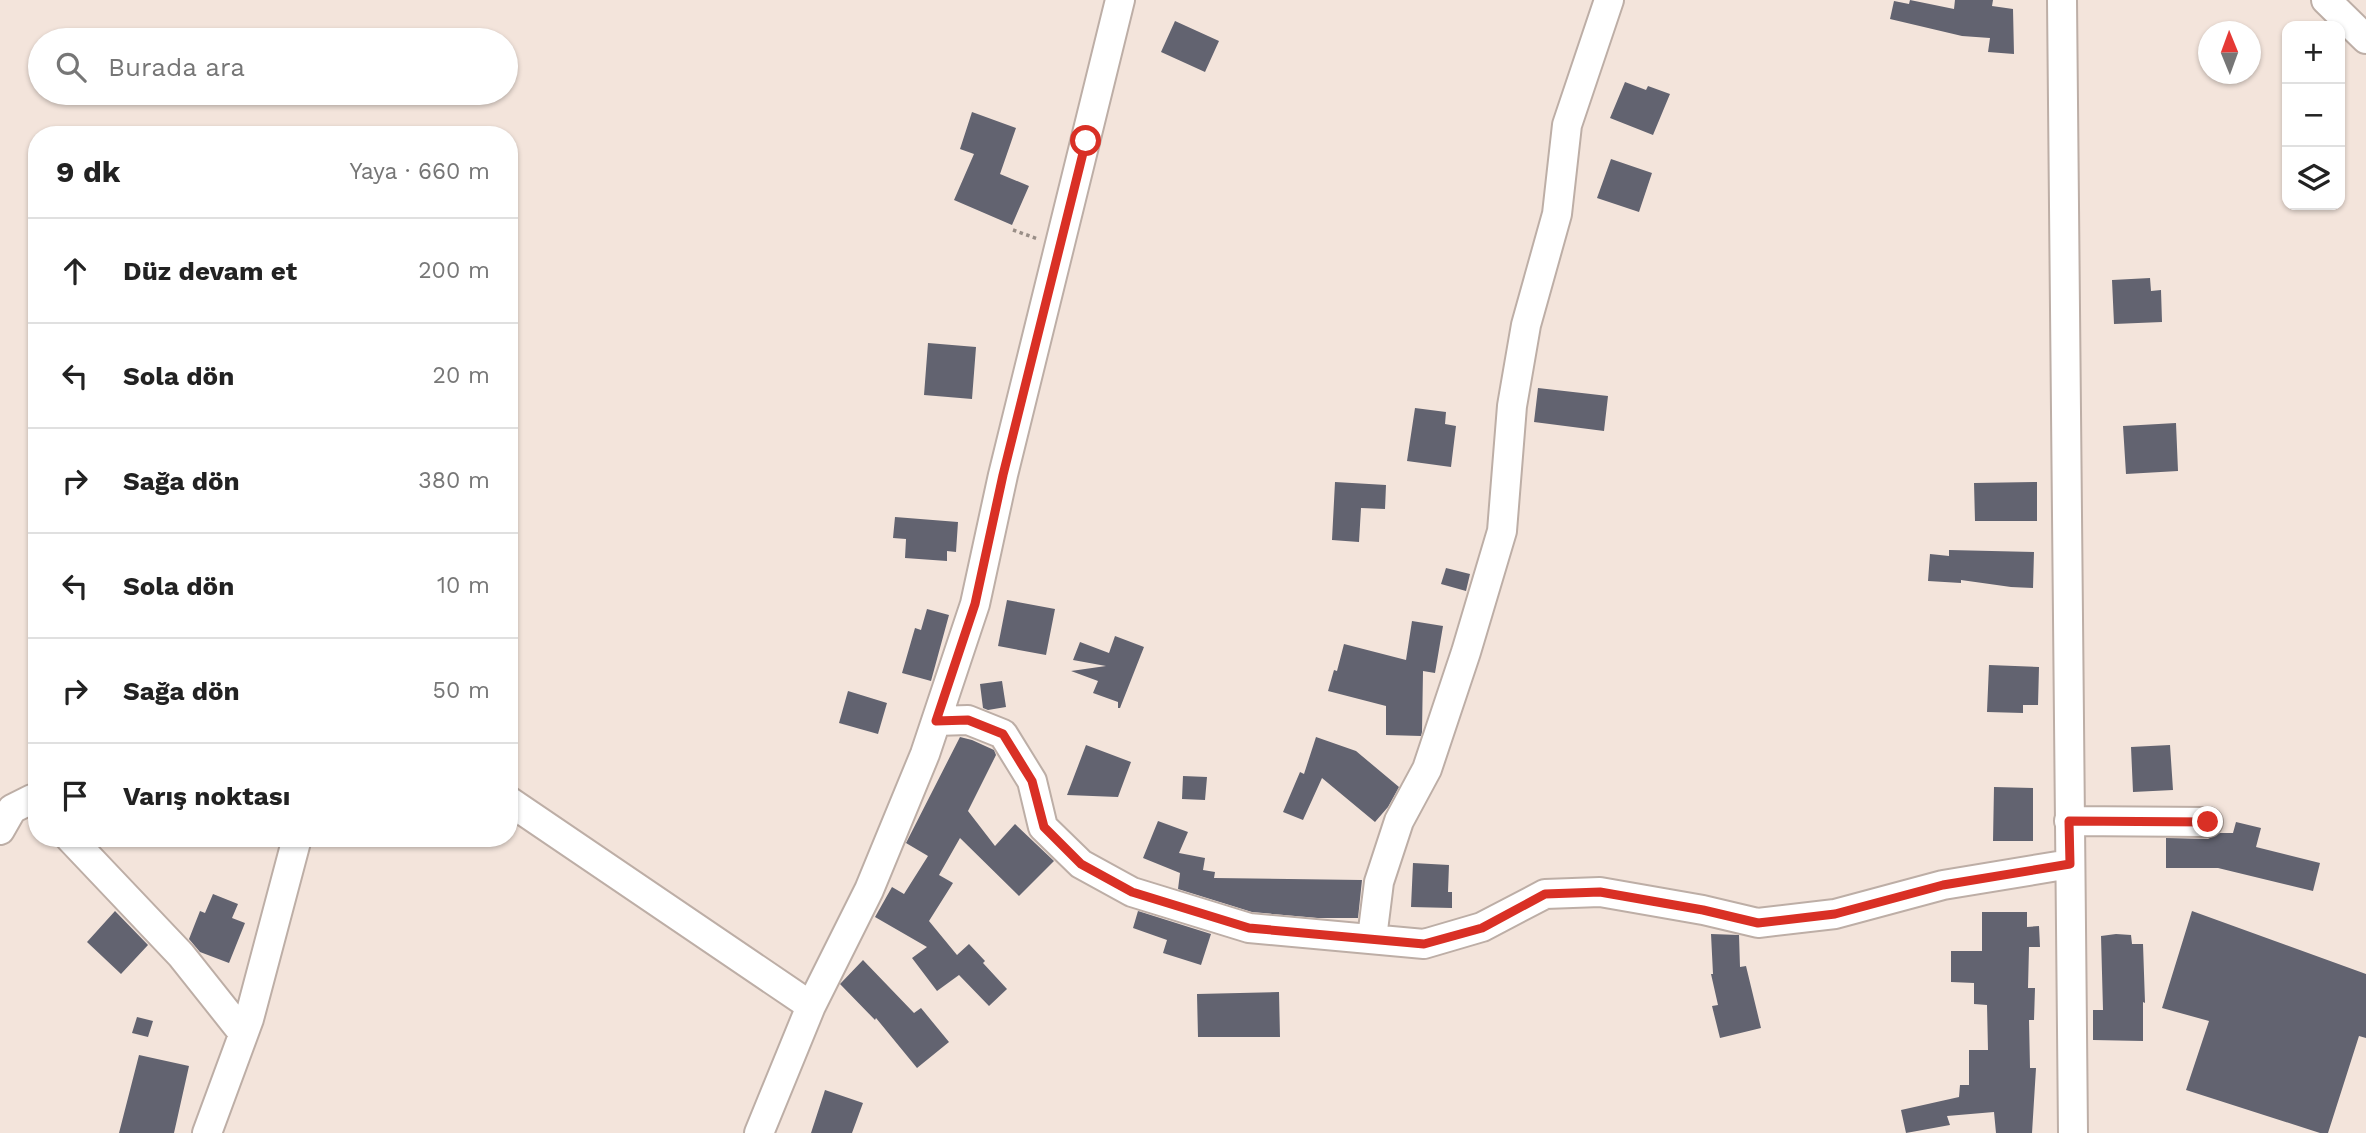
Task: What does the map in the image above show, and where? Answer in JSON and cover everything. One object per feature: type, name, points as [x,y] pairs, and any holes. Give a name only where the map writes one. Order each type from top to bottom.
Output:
[{"type":"street","points":[[759,1133],[811,1006],[869,890],[925,754],[975,604],[1003,475],[1120,0]]},
{"type":"street","points":[[1372,938],[1379,882],[1399,821],[1427,769],[1502,531],[1512,406],[1526,325],[1557,214],[1567,125],[1609,0]]},
{"type":"street","points":[[2062,0],[2073,1133]]},
{"type":"street","points":[[2326,0],[2366,39]]},
{"type":"street","points":[[936,721],[968,720],[1003,734],[1032,781],[1044,827],[1081,864],[1132,892],[1249,928],[1424,944],[1482,928],[1545,894],[1600,892],[1703,910],[1758,923],[1835,914],[1943,885],[2070,864]]},
{"type":"street","points":[[0,830],[12,809],[28,801]]},
{"type":"street","points":[[518,807],[811,1006]]},
{"type":"street","points":[[2069,821],[2208,822]]},
{"type":"street","points":[[79,847],[181,955],[243,1033]]},
{"type":"street","points":[[207,1133],[243,1033],[295,847]]},
{"type":"building","points":[[1910,0],[1954,9],[1955,0],[1993,0],[1992,6],[2013,9],[2014,54],[1988,52],[1990,38],[1962,36],[1890,19],[1894,1],[1909,4]]},
{"type":"building","points":[[1175,21],[1219,41],[1205,72],[1161,52]]},
{"type":"building","points":[[1625,82],[1646,90],[1648,86],[1670,94],[1653,135],[1610,118]]},
{"type":"building","points":[[972,112],[1016,128],[1000,174],[1029,186],[1012,225],[954,200],[974,154],[960,149]]},
{"type":"building","points":[[1611,159],[1652,173],[1639,212],[1597,198]]},
{"type":"building","points":[[2150,278],[2151,291],[2161,290],[2162,322],[2114,324],[2112,280]]},
{"type":"building","points":[[928,343],[976,347],[972,399],[924,395]]},
{"type":"building","points":[[1538,388],[1608,396],[1604,431],[1534,422]]},
{"type":"building","points":[[1415,408],[1446,412],[1445,424],[1456,426],[1451,467],[1407,461]]},
{"type":"building","points":[[2176,423],[2178,471],[2126,474],[2123,426]]},
{"type":"building","points":[[1335,482],[1386,485],[1385,509],[1361,508],[1359,542],[1332,540]]},
{"type":"building","points":[[2037,482],[2037,521],[1975,521],[1974,483]]},
{"type":"building","points":[[895,517],[958,522],[956,552],[947,551],[947,561],[905,558],[906,539],[893,538]]},
{"type":"building","points":[[1949,550],[2034,552],[2033,588],[1961,580],[1961,583],[1928,581],[1930,554],[1949,556]]},
{"type":"building","points":[[1446,568],[1470,574],[1466,591],[1441,584]]},
{"type":"building","points":[[1007,600],[1055,609],[1046,655],[998,646]]},
{"type":"building","points":[[927,609],[949,615],[931,681],[902,673],[915,628],[921,630]]},
{"type":"building","points":[[1412,621],[1443,626],[1435,673],[1423,671],[1422,732],[1421,736],[1386,735],[1386,706],[1328,691],[1344,644],[1406,660]]},
{"type":"building","points":[[1115,636],[1144,647],[1120,708],[1118,702],[1093,693],[1098,681],[1071,671],[1106,666],[1073,660],[1080,642],[1109,653]]},
{"type":"building","points":[[1989,665],[2039,667],[2038,705],[2023,705],[2023,713],[1987,712]]},
{"type":"building","points":[[1002,681],[1006,707],[988,710],[983,708],[980,684]]},
{"type":"building","points":[[848,691],[887,703],[878,734],[839,723]]},
{"type":"building","points":[[960,737],[994,750],[996,755],[968,811],[995,846],[1015,824],[1054,861],[1019,896],[960,838],[939,875],[953,883],[929,921],[957,955],[969,944],[1007,989],[989,1006],[959,975],[937,991],[912,958],[927,947],[875,917],[892,887],[904,894],[928,856],[906,843]]},
{"type":"building","points":[[1316,737],[1356,751],[1399,787],[1388,807],[1375,822],[1322,778],[1303,820],[1283,812],[1300,772],[1304,774]]},
{"type":"building","points":[[1086,745],[1131,762],[1118,797],[1067,795]]},
{"type":"building","points":[[2170,745],[2173,790],[2133,792],[2131,747]]},
{"type":"building","points":[[1183,776],[1207,777],[1205,800],[1182,799]]},
{"type":"building","points":[[1994,787],[2033,788],[2033,841],[1993,841]]},
{"type":"building","points":[[1158,821],[1188,832],[1179,853],[1205,858],[1203,870],[1215,872],[1214,878],[1362,880],[1358,918],[1318,918],[1252,912],[1178,889],[1180,873],[1143,858]]},
{"type":"building","points":[[2236,822],[2261,828],[2256,847],[2320,863],[2313,891],[2218,868],[2166,868],[2166,838],[2208,839],[2220,833],[2233,833]]},
{"type":"building","points":[[1413,863],[1449,865],[1448,892],[1452,892],[1452,908],[1411,907]]},
{"type":"building","points":[[213,894],[238,904],[232,918],[245,923],[229,963],[200,952],[189,939],[200,911],[205,913]]},
{"type":"building","points":[[115,911],[148,945],[121,974],[87,942]]},
{"type":"building","points":[[1138,911],[1211,934],[1201,965],[1163,953],[1167,940],[1133,928]]},
{"type":"building","points":[[2192,911],[2366,974],[2366,1038],[2359,1036],[2328,1133],[2320,1133],[2186,1090],[2209,1021],[2162,1008]]},
{"type":"building","points":[[1982,912],[2027,912],[2027,927],[2039,926],[2040,947],[2029,947],[2028,988],[2035,988],[2034,1020],[2029,1020],[2030,1068],[2036,1068],[2032,1133],[1996,1133],[1994,1112],[1947,1116],[1950,1125],[1906,1133],[1901,1110],[1959,1097],[1960,1085],[1969,1085],[1969,1050],[1988,1050],[1987,1005],[1974,1004],[1974,983],[1951,982],[1951,951],[1982,951]]},
{"type":"building","points":[[1711,934],[1739,935],[1740,967],[1746,966],[1761,1028],[1720,1038],[1712,1006],[1718,1005],[1711,974]]},
{"type":"building","points":[[2131,935],[2132,944],[2143,944],[2143,1041],[2093,1040],[2093,1010],[2103,1010],[2101,936]]},
{"type":"building","points":[[863,960],[914,1013],[921,1008],[949,1042],[917,1068],[876,1018],[875,1020],[840,984]]},
{"type":"building","points":[[1279,992],[1280,1037],[1198,1037],[1197,994]]},
{"type":"building","points":[[137,1017],[153,1021],[148,1037],[132,1033]]},
{"type":"building","points":[[139,1055],[189,1066],[174,1133],[119,1133]]},
{"type":"building","points":[[825,1090],[863,1103],[852,1133],[811,1133]]},
{"type":"route","points":[[1086,141],[1003,475],[975,604],[936,721],[968,720],[1003,734],[1032,781],[1044,827],[1081,864],[1132,892],[1249,928],[1424,944],[1482,928],[1545,894],[1600,892],[1703,910],[1758,923],[1835,914],[1943,885],[2070,864],[2069,821],[2208,822]]}]
